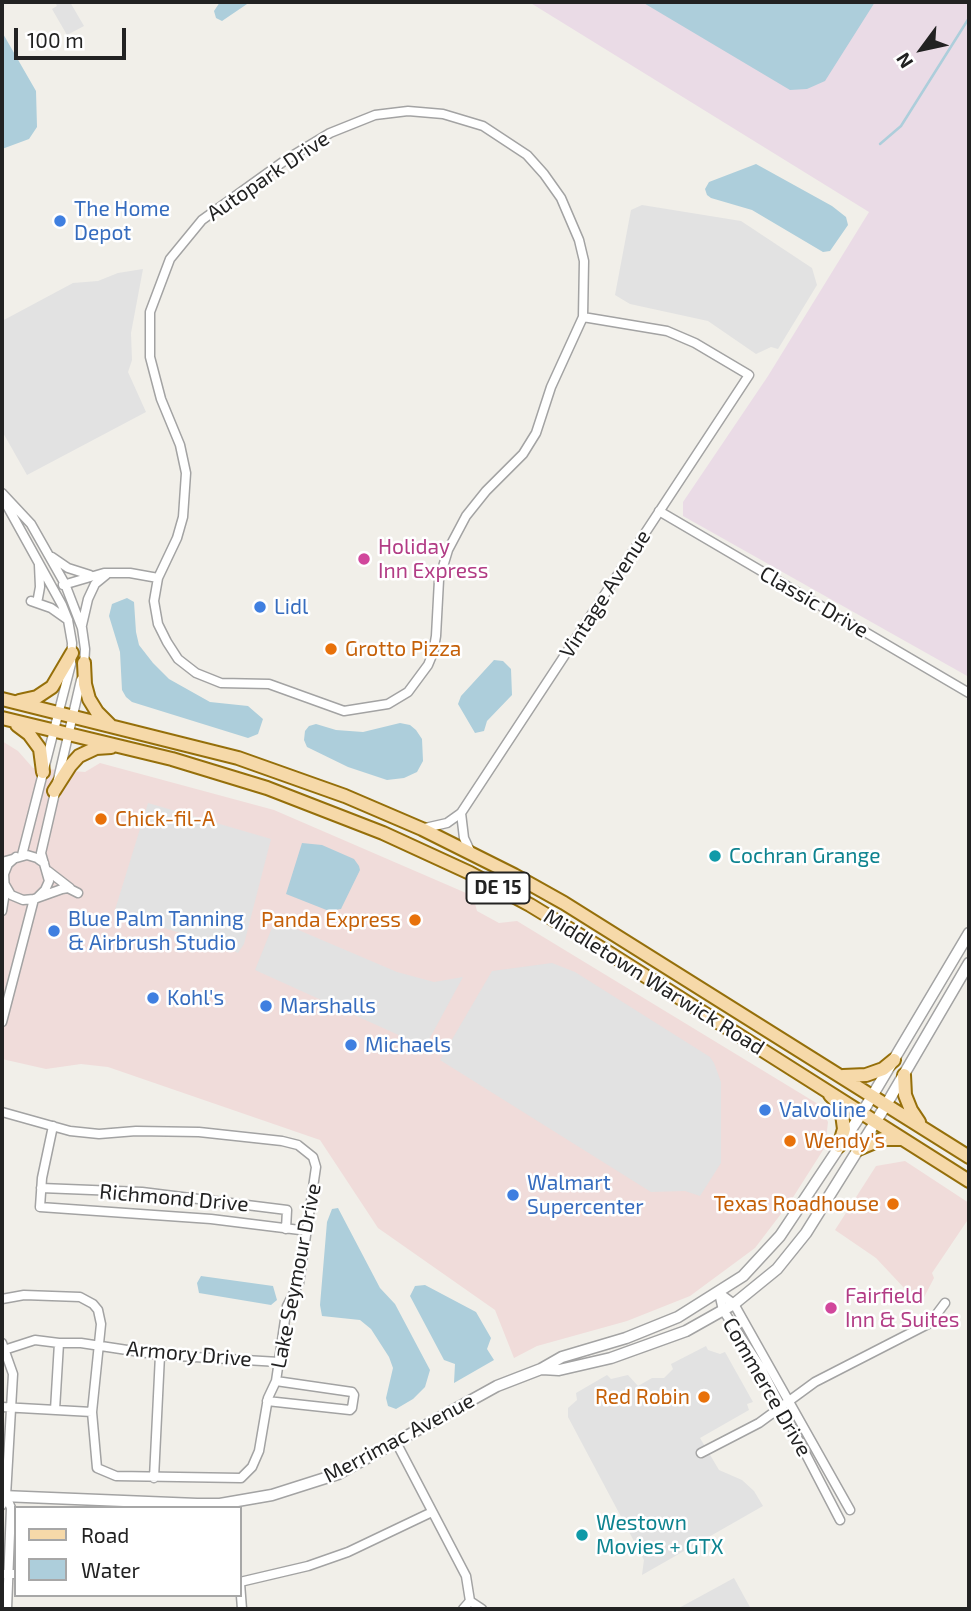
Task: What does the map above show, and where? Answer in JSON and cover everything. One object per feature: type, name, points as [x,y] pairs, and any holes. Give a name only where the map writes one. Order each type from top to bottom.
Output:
[{"type":"main road","points":[[6,700],[22,701],[37,697],[52,687],[72,653]]},
{"type":"main road","points":[[85,663],[85,684],[89,699],[111,726]]},
{"type":"main road","name":"Middletown Warwick Road","points":[[6,700],[251,763],[345,796],[422,829],[575,909],[969,1157]]},
{"type":"main road","points":[[6,719],[29,734],[36,743],[43,772]]},
{"type":"main road","name":"Middletown Warwick Road","points":[[6,719],[218,772],[323,808],[470,873],[569,928],[969,1181]]},
{"type":"main road","points":[[54,791],[70,766],[82,755],[96,748],[121,746]]},
{"type":"main road","points":[[839,1075],[866,1075],[883,1069],[894,1060]]},
{"type":"main road","points":[[904,1075],[905,1095],[911,1110],[926,1130]]},
{"type":"main road","points":[[825,1090],[836,1101],[841,1112],[844,1129],[839,1146]]},
{"type":"main road","points":[[858,1149],[883,1139],[905,1141]]},
{"type":"street","name":"Autopark Drive","points":[[408,111],[443,114],[482,126],[527,155],[561,198],[579,240],[584,261],[583,317],[551,387],[536,433],[523,454],[479,499],[462,522],[448,550],[439,580],[433,653],[428,666],[408,692],[388,704],[344,711],[269,684],[221,683],[196,673],[178,659],[158,624],[154,601],[158,578],[177,538],[183,517],[186,473],[180,444],[158,389],[150,357],[150,312],[170,258],[189,233],[219,206],[330,133],[375,115],[408,111]]},
{"type":"street","name":"Vintage Avenue","points":[[461,813],[749,375],[695,343],[667,331],[583,317]]},
{"type":"street","points":[[2,495],[31,524],[50,556],[65,584],[82,628],[85,649],[85,663],[61,732],[43,772],[19,856],[6,867],[2,911]]},
{"type":"street","points":[[2,495],[68,620],[72,653],[54,791],[41,852],[48,884],[44,892],[36,898],[2,1021]]},
{"type":"street","name":"Classic Drive","points":[[659,511],[969,693]]},
{"type":"street","points":[[50,556],[68,568],[93,576]]},
{"type":"street","points":[[39,562],[40,587],[35,599],[68,620]]},
{"type":"street","points":[[82,628],[88,597],[95,584],[108,573]]},
{"type":"street","points":[[54,589],[108,573],[130,573],[158,578]]},
{"type":"street","points":[[422,829],[447,822],[461,813],[464,838],[471,853]]},
{"type":"street","points":[[2,862],[19,856],[33,856],[78,893],[68,888],[23,900],[13,897],[3,881]]},
{"type":"street","name":"Merrimac Avenue","points":[[3,1499],[220,1504],[272,1495],[338,1474],[497,1386],[541,1369],[562,1357],[626,1338],[678,1317],[719,1293],[743,1276],[780,1236],[862,1113],[969,933]]},
{"type":"street","name":"Merrimac Avenue","points":[[541,1369],[559,1370],[640,1349],[686,1331],[734,1304],[777,1269],[806,1233],[886,1105],[969,963]]},
{"type":"street","name":"Lake Seymour Drive","points":[[2,1112],[70,1131],[99,1134],[136,1131],[199,1132],[282,1141],[298,1146],[313,1157],[316,1167],[299,1283],[287,1306],[276,1381],[267,1401],[259,1451],[252,1467],[241,1478],[116,1476],[97,1468],[92,1412],[101,1318],[93,1304],[80,1297],[24,1295],[2,1299]]},
{"type":"street","points":[[41,1188],[52,1126]]},
{"type":"street","name":"Richmond Drive","points":[[286,1228],[287,1210],[142,1192],[41,1188],[40,1207],[211,1219],[308,1231]]},
{"type":"street","name":"Commerce Drive","points":[[719,1293],[734,1304],[850,1510]]},
{"type":"street","name":"Commerce Drive","points":[[719,1293],[723,1310],[761,1368],[840,1520]]},
{"type":"street","points":[[701,1453],[759,1423],[815,1382],[930,1323],[945,1303]]},
{"type":"street","name":"Armory Drive","points":[[3,1346],[35,1340],[160,1354],[279,1362]]},
{"type":"street","points":[[55,1410],[59,1343]]},
{"type":"street","points":[[3,1346],[13,1374],[6,1408],[3,1499],[11,1508],[7,1609]]},
{"type":"street","points":[[154,1478],[160,1354]]},
{"type":"street","points":[[267,1401],[352,1409],[352,1392],[276,1381]]},
{"type":"street","points":[[6,1408],[92,1412]]},
{"type":"street","points":[[396,1442],[466,1576],[470,1601],[482,1609]]},
{"type":"street","points":[[242,1582],[308,1566],[338,1555],[432,1511]]},
{"type":"street","points":[[463,1609],[470,1601]]},
{"type":"shaded area","points":[[55,2],[70,2],[84,26],[67,35],[52,9],[57,6]]},
{"type":"shaded area","points":[[529,2],[969,2],[969,677],[683,516],[683,502],[768,376],[869,212]]},
{"type":"shaded area","points":[[642,205],[741,221],[812,268],[817,285],[778,349],[771,347],[756,354],[708,321],[630,304],[615,295],[631,210]]},
{"type":"shaded area","points":[[143,269],[131,333],[132,360],[128,372],[146,412],[27,475],[2,431],[2,321],[73,283],[98,281],[118,273]]},
{"type":"shaded area","points":[[2,741],[18,751],[33,768],[85,772],[100,763],[274,810],[473,896],[477,911],[499,923],[517,921],[818,1104],[828,1122],[825,1147],[790,1202],[755,1248],[690,1296],[627,1321],[537,1346],[514,1358],[495,1310],[378,1228],[320,1140],[108,1067],[81,1064],[46,1069],[2,1059]]},
{"type":"shaded area","points":[[148,803],[271,839],[244,944],[238,953],[221,945],[114,913]]},
{"type":"shaded area","points":[[275,920],[397,972],[434,982],[463,977],[425,1047],[255,970]]},
{"type":"shaded area","points":[[552,963],[575,972],[710,1057],[714,1063],[721,1082],[721,1163],[700,1196],[685,1191],[651,1192],[440,1060],[492,971]]},
{"type":"shaded area","points":[[905,1161],[969,1203],[969,1218],[932,1273],[934,1278],[920,1305],[876,1258],[835,1230],[876,1166]]},
{"type":"shaded area","points":[[706,1346],[708,1350],[720,1354],[725,1352],[753,1402],[747,1404],[749,1410],[700,1438],[719,1470],[742,1480],[754,1491],[763,1506],[642,1575],[644,1560],[568,1417],[568,1408],[577,1400],[576,1393],[607,1375],[611,1379],[628,1375],[638,1386],[652,1378],[664,1378],[673,1369],[671,1364]]},
{"type":"shaded area","points":[[734,1578],[751,1609],[677,1609]]},
{"type":"water","points":[[220,2],[250,2],[222,21],[216,18],[214,11]]},
{"type":"water","points":[[642,2],[875,2],[825,81],[807,89],[790,90]]},
{"type":"water","points":[[2,32],[36,91],[37,127],[29,139],[2,149]]},
{"type":"water","points":[[756,164],[832,206],[846,217],[848,225],[830,251],[823,252],[752,210],[707,195],[705,189],[709,182]]},
{"type":"water","points":[[127,598],[134,602],[139,645],[153,663],[169,679],[210,702],[248,706],[263,719],[258,734],[248,738],[132,702],[126,697],[122,690],[120,652],[109,616],[112,604]]},
{"type":"water","points":[[494,660],[503,661],[511,669],[512,695],[487,721],[484,731],[475,733],[458,704],[461,696]]},
{"type":"water","points":[[400,723],[410,725],[422,739],[423,761],[417,772],[404,778],[387,780],[348,767],[307,747],[304,740],[305,731],[316,724],[336,730],[363,732]]},
{"type":"water","points":[[302,843],[322,845],[354,859],[359,866],[360,870],[341,909],[329,911],[286,894]]},
{"type":"water","points":[[338,1208],[380,1288],[395,1304],[430,1370],[425,1387],[413,1399],[396,1409],[388,1406],[386,1398],[393,1368],[371,1329],[360,1320],[322,1316],[320,1305],[327,1222],[332,1209]]},
{"type":"water","points":[[201,1276],[273,1286],[277,1300],[271,1305],[199,1293],[197,1283]]},
{"type":"water","points":[[425,1285],[476,1312],[491,1338],[487,1349],[494,1360],[454,1383],[455,1364],[444,1360],[410,1296],[415,1286]]},
{"type":"waterway","points":[[880,144],[901,126],[969,18]]},
{"type":"place","name":"The Home Depot","points":[[60,221]]},
{"type":"place","name":"Holiday Inn Express","points":[[364,559]]},
{"type":"place","name":"Lidl","points":[[260,607]]},
{"type":"place","name":"Grotto Pizza","points":[[331,649]]},
{"type":"place","name":"Chick-fil-A","points":[[101,819]]},
{"type":"place","name":"Cochran Grange","points":[[715,856]]},
{"type":"place","name":"Panda Express","points":[[415,920]]},
{"type":"place","name":"Blue Palm Tanning & Airbrush Studio","points":[[54,931]]},
{"type":"place","name":"Kohl's","points":[[153,998]]},
{"type":"place","name":"Marshalls","points":[[266,1006]]},
{"type":"place","name":"Michaels","points":[[351,1045]]},
{"type":"place","name":"Valvoline","points":[[765,1110]]},
{"type":"place","name":"Wendy's","points":[[790,1141]]},
{"type":"place","name":"Walmart Supercenter","points":[[513,1195]]},
{"type":"place","name":"Texas Roadhouse","points":[[893,1204]]},
{"type":"place","name":"Fairfield Inn & Suites","points":[[831,1308]]},
{"type":"place","name":"Red Robin","points":[[704,1397]]},
{"type":"place","name":"Westown Movies + GTX","points":[[582,1535]]}]
